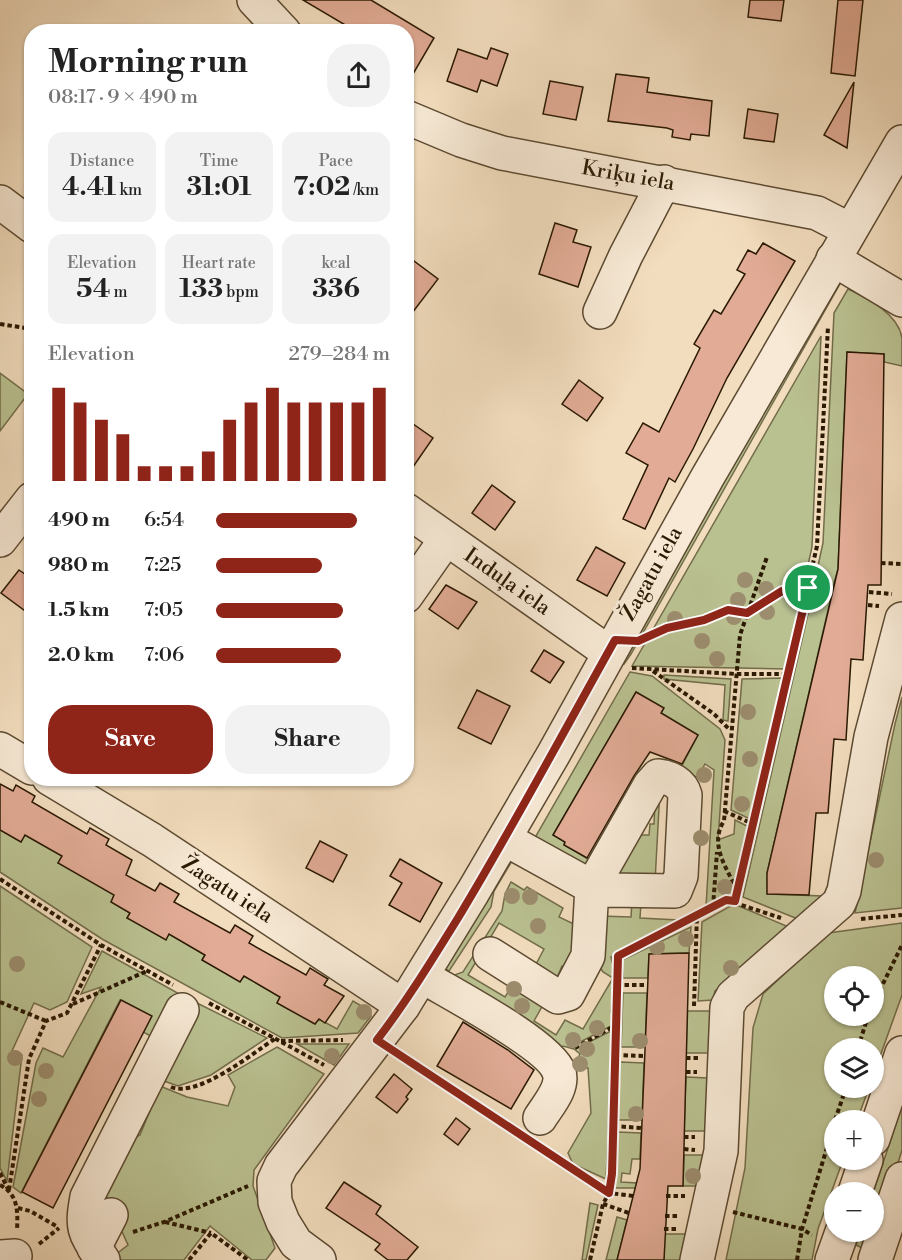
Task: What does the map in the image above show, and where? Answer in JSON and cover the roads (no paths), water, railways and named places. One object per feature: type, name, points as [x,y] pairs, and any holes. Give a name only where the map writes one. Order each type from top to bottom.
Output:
[{"type":"street","points":[[254,0],[276,24]]},
{"type":"street","name":"Kriķu iela","points":[[414,120],[460,140],[502,153],[664,182],[817,213],[850,230]]},
{"type":"street","name":"Žagatu iela","points":[[319,1260],[296,1243],[283,1222],[275,1202],[274,1182],[280,1166],[362,1040],[403,1006],[422,976],[617,653],[833,259],[902,142]]},
{"type":"street","points":[[600,312],[626,255],[664,182]]},
{"type":"street","points":[[0,202],[24,220]]},
{"type":"street","points":[[833,259],[902,300]]},
{"type":"street","points":[[14,536],[24,515]]},
{"type":"street","name":"Induļa iela","points":[[414,516],[617,653]]},
{"type":"street","points":[[414,585],[446,539]]},
{"type":"street","points":[[697,1260],[721,1151],[727,1006],[733,996],[839,903],[844,891],[871,737],[900,606]]},
{"type":"street","points":[[0,749],[24,763]]},
{"type":"street","name":"Žagatu iela","points":[[62,786],[152,840],[403,1006]]},
{"type":"street","points":[[490,954],[558,997],[568,994],[588,956],[592,887],[505,839]]},
{"type":"street","points":[[422,976],[530,1042],[549,1057],[559,1072],[559,1089],[531,1131]]},
{"type":"street","points":[[99,1236],[87,1197],[182,1010]]},
{"type":"street","points":[[883,1110],[902,1053]]},
{"type":"street","points":[[875,1260],[902,1179]]}]
